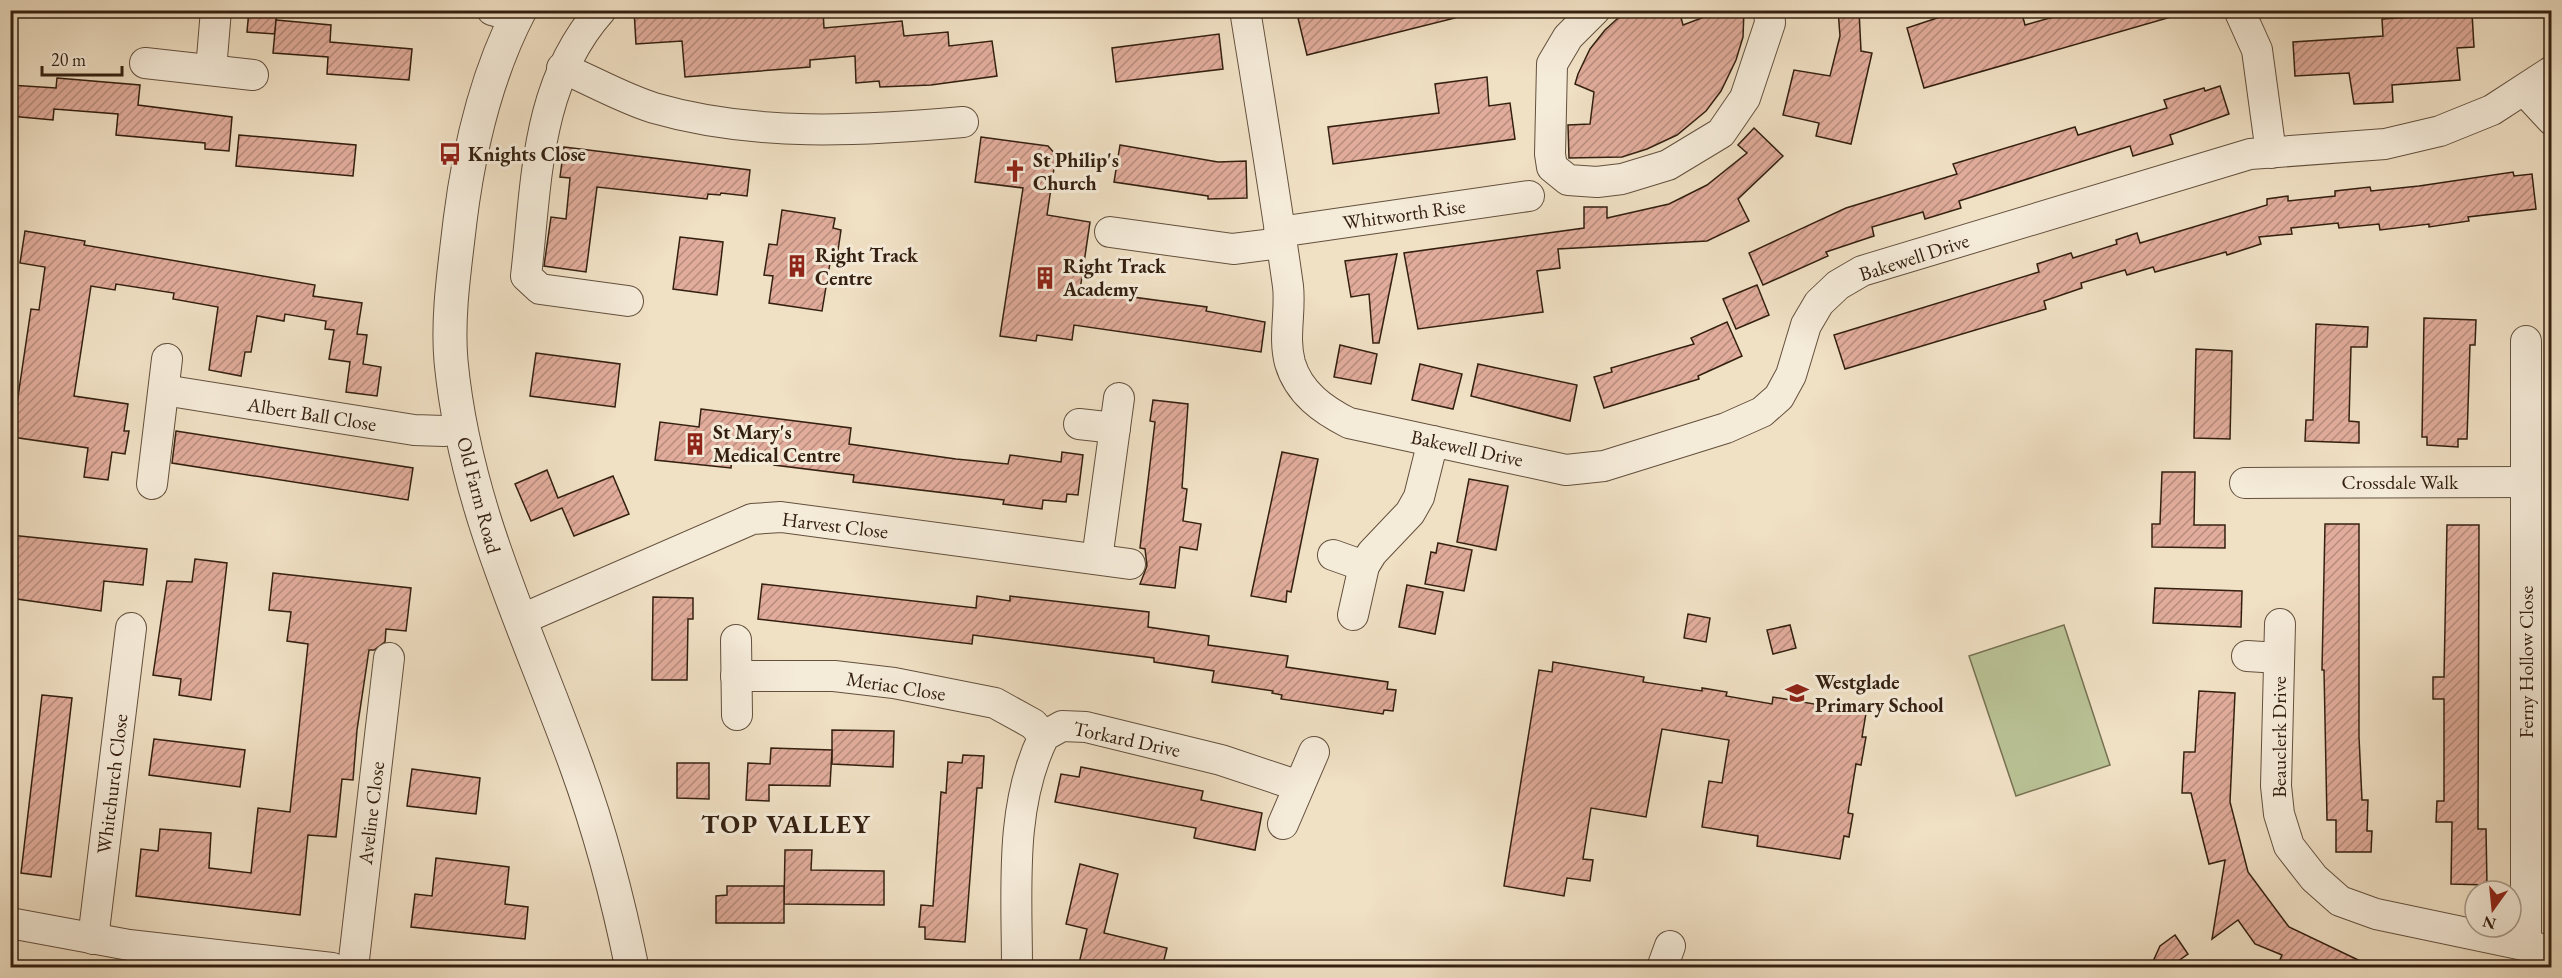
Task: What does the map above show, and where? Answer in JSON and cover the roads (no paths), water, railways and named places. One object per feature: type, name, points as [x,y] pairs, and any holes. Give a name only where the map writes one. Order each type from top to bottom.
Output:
[{"type":"street","points":[[211,70],[216,10]]},
{"type":"street","points":[[601,10],[585,28],[562,68],[549,104],[526,276],[540,289],[628,301]]},
{"type":"street","points":[[1245,10],[1280,238]]},
{"type":"street","points":[[1594,10],[1568,37],[1552,64],[1550,154],[1551,167],[1568,180],[1597,182],[1622,179],[1668,165],[1721,133],[1745,98],[1770,24],[1769,10]]},
{"type":"street","points":[[2239,10],[2257,50],[2271,153]]},
{"type":"street","name":"Old Farm Road","points":[[510,13],[465,182],[455,265],[451,358],[461,428],[490,543],[577,766],[616,891],[632,968]]},
{"type":"street","points":[[146,63],[253,75]]},
{"type":"street","points":[[562,68],[655,108],[712,120],[776,128],[852,130],[963,122]]},
{"type":"street","name":"Bakewell Drive","points":[[1280,238],[1288,290],[1288,353],[1299,383],[1311,398],[1328,412],[1350,423],[1566,470],[1604,466],[1726,428],[1762,412],[1779,397],[1791,375],[1806,325],[1819,303],[1838,285],[1862,271],[2250,154],[2385,144],[2440,131],[2492,110],[2525,91],[2552,71]]},
{"type":"street","points":[[2525,91],[2552,120]]},
{"type":"street","name":"Whitworth Rise","points":[[1110,232],[1233,249],[1514,191]]},
{"type":"street","name":"Ferny Hollow Close","points":[[2526,341],[2539,378],[2526,482],[2539,621],[2539,949]]},
{"type":"street","points":[[154,485],[167,359]]},
{"type":"street","name":"Albert Ball Close","points":[[164,390],[414,430],[444,431],[461,428]]},
{"type":"street","points":[[1097,559],[1119,398]]},
{"type":"street","points":[[1079,424],[1115,428]]},
{"type":"street","points":[[1353,615],[1364,566],[1372,553],[1410,513],[1419,497],[1433,441]]},
{"type":"street","name":"Crossdale Walk","points":[[2264,491],[2526,482]]},
{"type":"street","name":"Harvest Close","points":[[520,620],[752,519],[781,517],[1130,564]]},
{"type":"street","points":[[1333,555],[1364,566]]},
{"type":"street","name":"Beauclerk Drive","points":[[2280,624],[2276,786],[2279,814],[2289,846],[2314,878],[2340,901],[2376,915],[2539,949]]},
{"type":"street","name":"Whitchurch Close","points":[[93,939],[131,628]]},
{"type":"street","points":[[736,640],[737,715]]},
{"type":"street","name":"Beauclerk Drive","points":[[2247,656],[2279,658]]},
{"type":"street","name":"Aveline Close","points":[[353,968],[389,658]]},
{"type":"street","name":"Meriac Close","points":[[736,676],[834,676],[894,683],[995,703],[1033,724],[1044,736]]},
{"type":"street","name":"Torkard Drive","points":[[1017,968],[1017,866],[1022,809],[1028,777],[1044,736],[1062,726],[1086,727],[1221,760],[1299,786]]},
{"type":"street","points":[[1283,824],[1314,752]]},
{"type":"street","points":[[10,923],[93,939],[332,968]]},
{"type":"place","name":"Knights Close","points":[[450,154]]},
{"type":"place","name":"St Philip's Church","points":[[1015,171]]},
{"type":"place","name":"Right Track Centre","points":[[797,266]]},
{"type":"place","name":"Right Track Academy","points":[[1045,278]]},
{"type":"place","name":"St Mary's Medical Centre","points":[[695,444]]},
{"type":"place","name":"Westglade Primary School","points":[[1797,693]]},
{"type":"district","name":"TOP VALLEY","points":[[786,824]]}]
